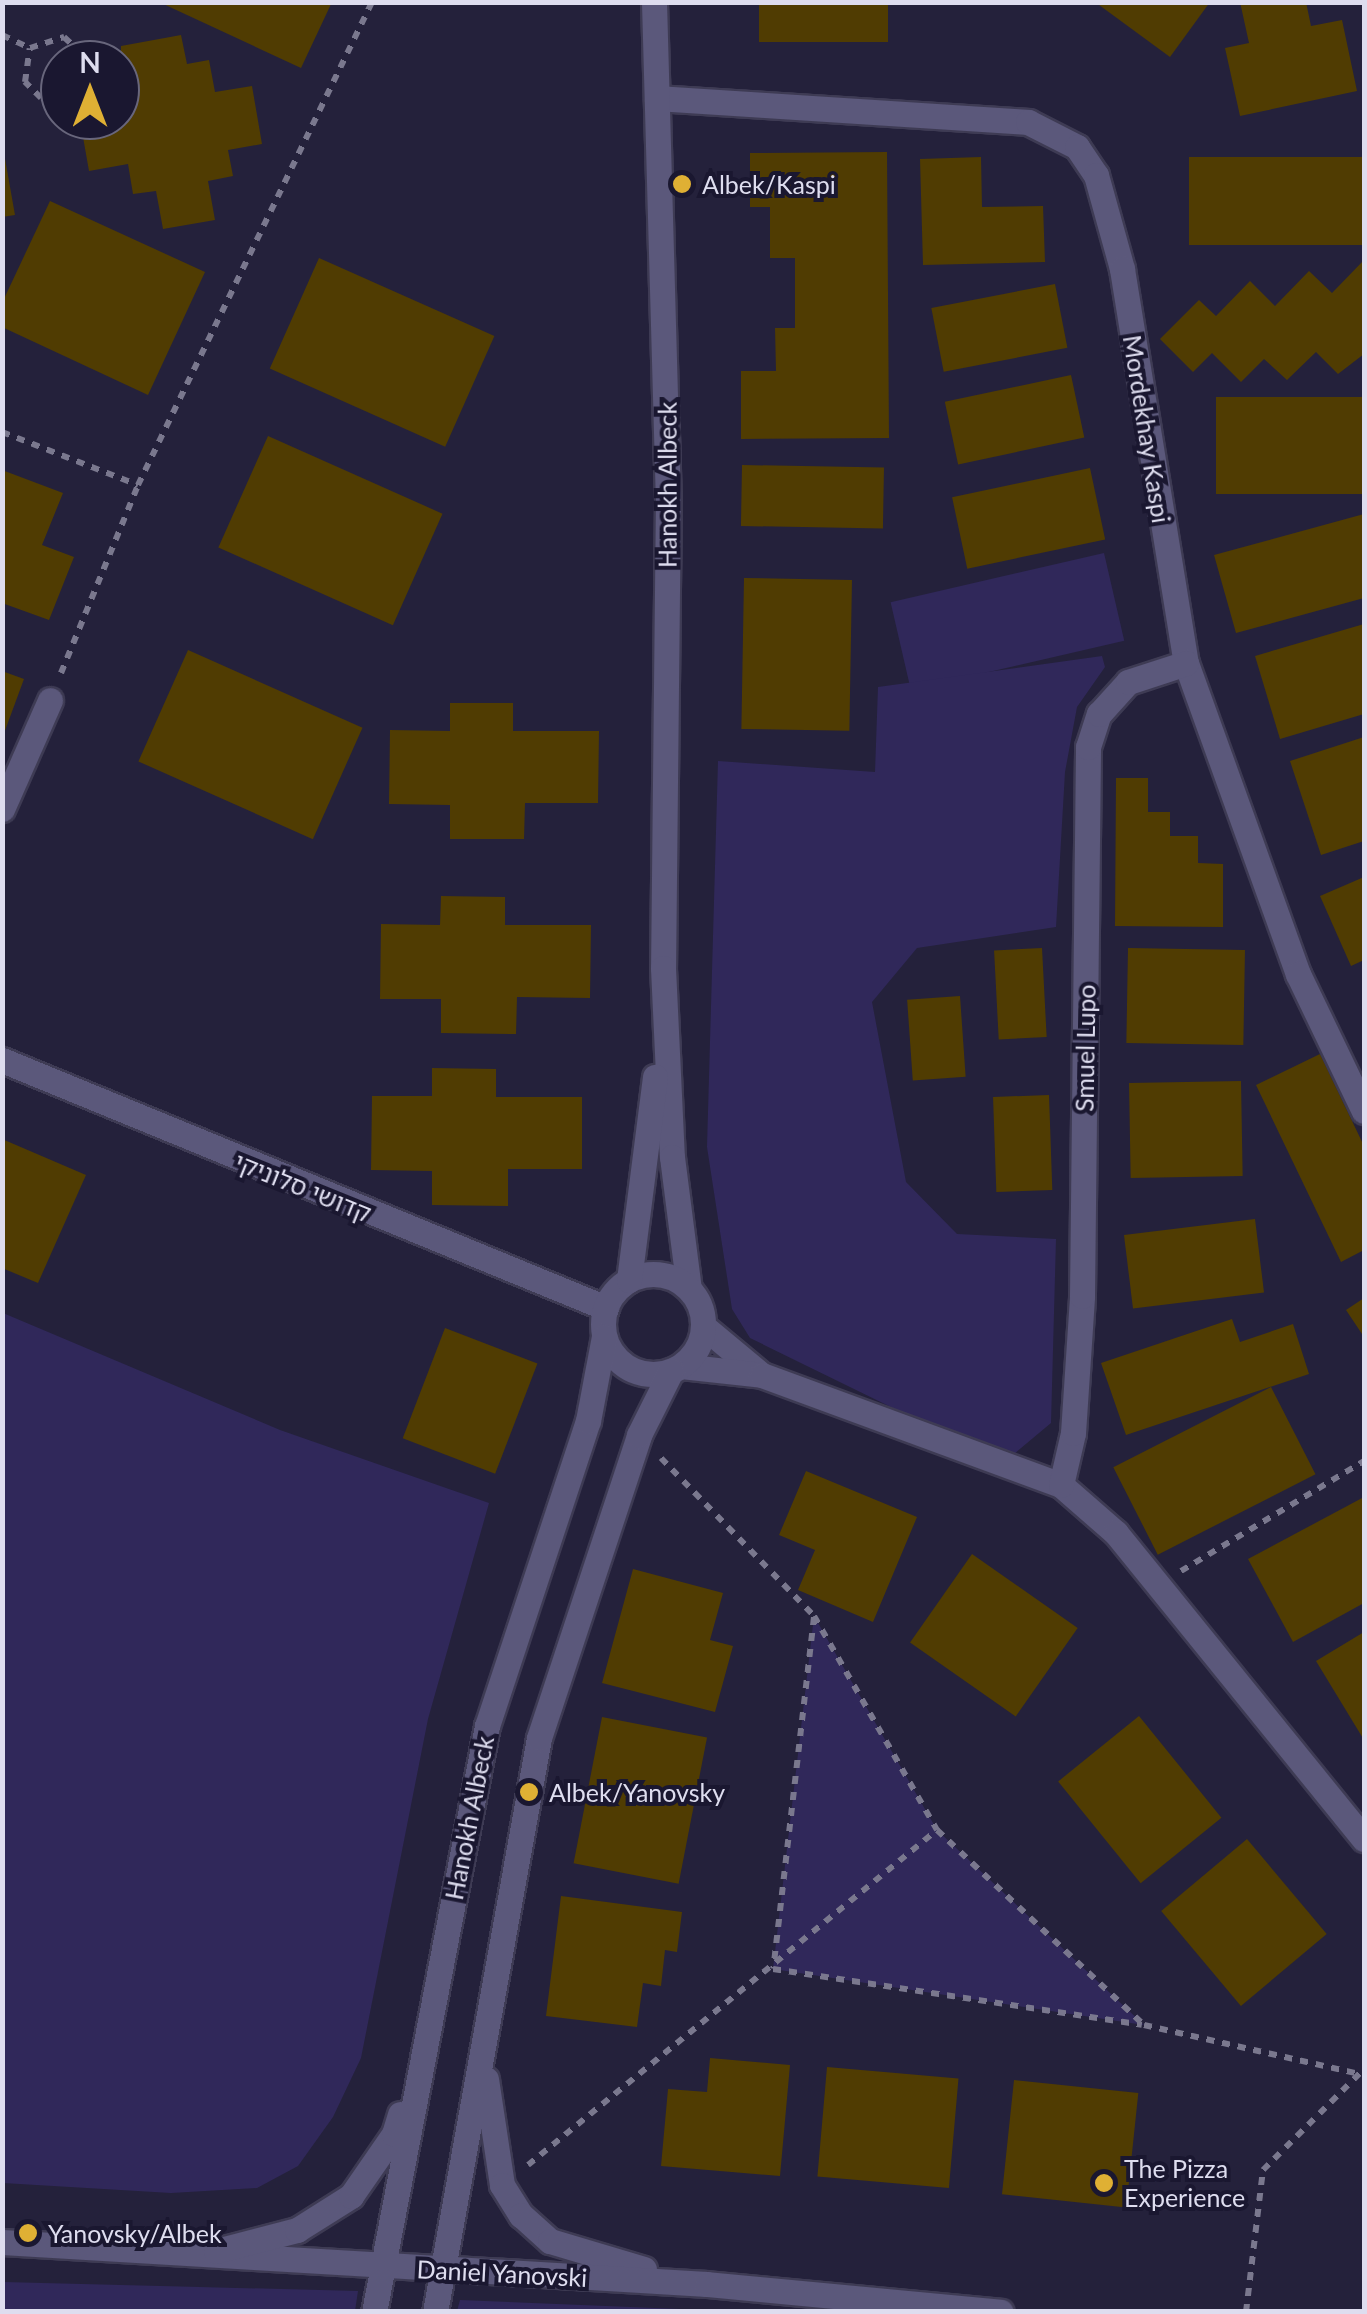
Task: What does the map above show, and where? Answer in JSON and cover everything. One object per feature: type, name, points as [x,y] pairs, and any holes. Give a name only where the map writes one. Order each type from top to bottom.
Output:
[{"type":"street","name":"Hanokh Albeck","points":[[654,2],[668,496],[663,968],[672,1157],[689,1290]]},
{"type":"street","name":"Mordekhay Kaspi","points":[[657,98],[989,116],[1028,122],[1076,147],[1096,175],[1122,269],[1186,662],[1298,974],[1364,1111]]},
{"type":"street","name":"Smuel Lupo","points":[[1061,1485],[1073,1433],[1082,1296],[1088,748],[1099,714],[1128,682],[1186,662]]},
{"type":"street","points":[[2,810],[50,700]]},
{"type":"street","name":"Hanokh Albeck","points":[[630,1280],[663,968]]},
{"type":"street","name":"קדושי סלוניקי","points":[[2,1060],[606,1308]]},
{"type":"street","points":[[762,1375],[703,1326],[689,1290],[666,1276],[630,1280],[606,1308],[604,1336],[622,1364],[648,1374],[676,1368],[762,1375],[1061,1485],[1116,1533],[1364,1839]]},
{"type":"street","points":[[434,2312],[539,1738],[640,1435],[676,1368],[697,1349],[703,1326]]},
{"type":"street","name":"Hanokh Albeck","points":[[374,2312],[487,1726],[588,1421],[604,1336]]},
{"type":"street","points":[[192,2257],[297,2230],[351,2196],[394,2134],[434,2004]]},
{"type":"street","points":[[483,2038],[490,2140],[502,2185],[550,2241],[707,2284]]},
{"type":"street","name":"Daniel Yanovski","points":[[2,2242],[192,2257],[707,2284],[1001,2312]]},
{"type":"path","points":[[50,700],[138,484],[372,2]]},
{"type":"path","points":[[2,35],[30,48],[40,45]]},
{"type":"path","points":[[30,48],[26,82],[40,97]]},
{"type":"path","points":[[2,432],[138,484]]},
{"type":"path","points":[[640,1435],[814,1616],[937,1830],[1144,2026]]},
{"type":"path","points":[[1158,1584],[1364,1461]]},
{"type":"path","points":[[773,1969],[814,1616]]},
{"type":"path","points":[[502,2185],[773,1969],[937,1830]]},
{"type":"path","points":[[773,1969],[1144,2026],[1363,2072]]},
{"type":"path","points":[[1246,2312],[1263,2170],[1363,2072]]},
{"type":"shaded area","points":[[1104,553],[1124,641],[911,690],[891,602]]},
{"type":"shaded area","points":[[1102,656],[1105,667],[1077,707],[1065,772],[1056,927],[917,948],[872,1002],[906,1182],[957,1234],[1056,1239],[1051,1423],[1014,1454],[897,1410],[750,1338],[732,1309],[707,1147],[718,761],[875,772],[878,687]]},
{"type":"shaded area","points":[[3,1313],[280,1430],[489,1503],[428,1719],[361,2058],[333,2117],[298,2166],[257,2188],[171,2193],[3,2183]]},
{"type":"shaded area","points":[[814,1616],[937,1830],[1144,2025],[773,1969]]},
{"type":"shaded area","points":[[3,2282],[358,2291],[355,2311],[3,2312]]},
{"type":"shaded area","points":[[460,2300],[704,2310],[724,2311],[457,2311]]},
{"type":"building","points":[[159,2],[332,2],[301,68]]},
{"type":"building","points":[[759,2],[888,2],[888,42],[759,42]]},
{"type":"building","points":[[1095,2],[1210,2],[1170,57]]},
{"type":"building","points":[[1240,2],[1306,2],[1311,26],[1342,20],[1357,91],[1240,116],[1225,48],[1249,43]]},
{"type":"building","points":[[181,35],[187,64],[209,60],[215,92],[252,86],[262,144],[228,150],[233,176],[208,181],[215,220],[163,229],[156,191],[133,194],[128,164],[89,171],[84,140],[140,140],[140,43]]},
{"type":"building","points":[[887,152],[889,438],[741,439],[741,371],[776,371],[775,328],[795,328],[795,258],[770,258],[770,207],[750,207],[750,153]]},
{"type":"building","points":[[2,154],[15,215],[2,217]]},
{"type":"building","points":[[981,157],[982,207],[1043,206],[1045,262],[923,265],[920,159]]},
{"type":"building","points":[[1189,157],[1364,157],[1364,245],[1189,245]]},
{"type":"building","points":[[50,201],[205,272],[148,395],[2,327],[2,303]]},
{"type":"building","points":[[319,258],[494,336],[445,447],[270,369]]},
{"type":"building","points":[[1364,260],[1364,354],[1338,374],[1316,352],[1287,380],[1264,359],[1241,382],[1212,353],[1193,372],[1160,339],[1199,300],[1216,316],[1250,281],[1275,306],[1309,271],[1332,293]]},
{"type":"building","points":[[1055,284],[1067,348],[944,372],[931,308]]},
{"type":"building","points":[[1071,375],[1084,438],[958,464],[945,402]]},
{"type":"building","points":[[1216,397],[1364,397],[1364,494],[1216,494]]},
{"type":"building","points":[[268,436],[442,514],[393,625],[218,547]]},
{"type":"building","points":[[742,465],[884,467],[883,528],[741,526]]},
{"type":"building","points":[[1090,468],[1105,539],[967,569],[952,497]]},
{"type":"building","points":[[2,470],[63,493],[42,545],[74,557],[49,620],[2,603]]},
{"type":"building","points":[[1364,514],[1364,598],[1236,633],[1214,555]]},
{"type":"building","points":[[744,578],[852,580],[849,731],[741,729]]},
{"type":"building","points":[[1364,624],[1364,714],[1280,739],[1255,656]]},
{"type":"building","points":[[188,650],[362,728],[313,839],[138,761]]},
{"type":"building","points":[[2,671],[24,679],[3,736],[2,736]]},
{"type":"building","points":[[450,703],[513,703],[513,731],[599,731],[598,803],[525,803],[524,839],[450,839],[450,805],[389,804],[390,730],[450,731]]},
{"type":"building","points":[[1364,737],[1364,841],[1321,855],[1290,761]]},
{"type":"building","points":[[1116,778],[1148,778],[1148,812],[1170,812],[1170,836],[1198,836],[1198,863],[1223,864],[1223,927],[1115,926]]},
{"type":"building","points":[[1364,877],[1364,960],[1351,966],[1320,896]]},
{"type":"building","points":[[441,896],[505,897],[505,925],[591,925],[590,998],[517,997],[516,1034],[441,1033],[441,999],[380,999],[381,924],[440,925]]},
{"type":"building","points":[[1042,948],[1047,1037],[999,1039],[994,951]]},
{"type":"building","points":[[1128,948],[1245,950],[1243,1045],[1126,1043]]},
{"type":"building","points":[[960,996],[966,1077],[913,1080],[907,1000]]},
{"type":"building","points":[[1320,1054],[1364,1146],[1364,1250],[1341,1262],[1256,1085]]},
{"type":"building","points":[[432,1068],[496,1069],[496,1097],[582,1097],[582,1169],[508,1169],[508,1206],[432,1205],[432,1171],[371,1170],[372,1096],[432,1096]]},
{"type":"building","points":[[1241,1081],[1243,1176],[1131,1178],[1129,1083]]},
{"type":"building","points":[[1049,1095],[1052,1190],[996,1192],[993,1097]]},
{"type":"building","points":[[2,1139],[86,1175],[38,1283],[2,1268]]},
{"type":"building","points":[[1255,1219],[1264,1292],[1133,1309],[1124,1235]]},
{"type":"building","points":[[1364,1298],[1364,1337],[1346,1310]]},
{"type":"building","points":[[1232,1319],[1240,1342],[1293,1324],[1309,1374],[1126,1435],[1101,1363]]},
{"type":"building","points":[[445,1328],[537,1363],[495,1474],[403,1438]]},
{"type":"building","points":[[1271,1387],[1315,1474],[1158,1555],[1113,1467]]},
{"type":"building","points":[[806,1471],[917,1517],[873,1622],[798,1590],[815,1550],[779,1535]]},
{"type":"building","points":[[1364,1497],[1364,1603],[1293,1642],[1248,1559]]},
{"type":"building","points":[[972,1554],[1078,1628],[1016,1716],[910,1642]]},
{"type":"building","points":[[633,1569],[723,1593],[710,1640],[733,1646],[715,1712],[602,1683]]},
{"type":"building","points":[[1364,1632],[1364,1740],[1316,1661]]},
{"type":"building","points":[[1139,1716],[1221,1818],[1141,1883],[1058,1781]]},
{"type":"building","points":[[602,1717],[707,1737],[679,1884],[574,1863]]},
{"type":"building","points":[[1247,1839],[1327,1934],[1241,2006],[1161,1911]]},
{"type":"building","points":[[561,1896],[682,1912],[677,1952],[665,1950],[661,1986],[643,1983],[637,2027],[546,2016]]},
{"type":"building","points":[[710,2058],[790,2065],[780,2176],[661,2166],[668,2089],[707,2092]]},
{"type":"building","points":[[827,2067],[958,2079],[949,2188],[817,2177]]},
{"type":"building","points":[[1014,2080],[1138,2093],[1126,2207],[1002,2194]]},
{"type":"place","name":"Albek/Kaspi","points":[[682,184]]},
{"type":"place","name":"Albek/Yanovsky","points":[[529,1792]]},
{"type":"place","name":"The Pizza Experience","points":[[1104,2183]]},
{"type":"place","name":"Yanovsky/Albek","points":[[28,2233]]}]
